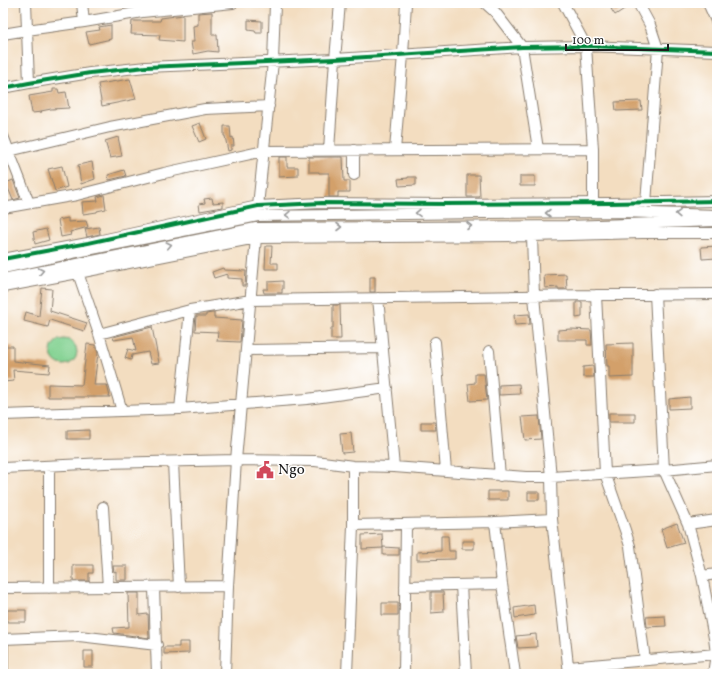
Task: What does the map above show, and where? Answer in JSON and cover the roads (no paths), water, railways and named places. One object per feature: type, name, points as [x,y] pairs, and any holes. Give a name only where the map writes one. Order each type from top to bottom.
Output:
[{"type":"street","points":[[26,3],[29,83]]},
{"type":"street","points":[[82,3],[84,22]]},
{"type":"street","points":[[3,34],[84,22],[142,7],[232,3]]},
{"type":"street","points":[[258,206],[273,62],[275,3]]},
{"type":"street","points":[[329,150],[340,3]]},
{"type":"street","points":[[395,150],[406,3]]},
{"type":"street","points":[[485,3],[522,47],[538,149]]},
{"type":"street","points":[[563,3],[586,46],[593,149],[593,203]]},
{"type":"street","points":[[638,3],[650,25],[658,49],[646,203]]},
{"type":"street","points":[[708,3],[717,24]]},
{"type":"street","points":[[3,88],[90,73],[146,67],[335,59],[522,47],[586,46],[717,51]]},
{"type":"street","points":[[9,151],[110,127],[205,109],[269,106]]},
{"type":"street","points":[[3,136],[29,203]]},
{"type":"street","points":[[3,208],[77,195],[164,173],[264,151],[593,149]]},
{"type":"street","points":[[354,150],[354,175]]},
{"type":"street","points":[[3,259],[88,243],[258,206],[322,203],[646,203],[717,200]]},
{"type":"street","points":[[322,203],[322,214]]},
{"type":"street","points":[[3,268],[258,216],[322,214],[620,212],[717,215]]},
{"type":"street","points":[[3,278],[256,228],[568,226],[717,221]]},
{"type":"street","points":[[3,287],[256,238],[717,233]]},
{"type":"street","points":[[532,236],[534,296],[551,477],[552,519],[569,671],[645,660],[716,654]]},
{"type":"street","points":[[225,674],[228,586],[236,460],[256,238]]},
{"type":"street","points":[[78,273],[99,334],[122,411]]},
{"type":"street","points":[[655,294],[664,470],[688,524],[702,576],[715,638],[716,654],[713,674]]},
{"type":"street","points":[[99,334],[190,310],[251,300],[717,294]]},
{"type":"street","points":[[596,295],[605,473],[630,546],[645,660]]},
{"type":"street","points":[[378,298],[394,467]]},
{"type":"street","points":[[180,409],[190,310]]},
{"type":"street","points":[[435,342],[446,471]]},
{"type":"street","points":[[246,350],[383,348]]},
{"type":"street","points":[[489,351],[500,476]]},
{"type":"street","points":[[3,415],[180,409],[307,399],[387,388]]},
{"type":"street","points":[[3,468],[104,463],[236,460],[316,461],[353,466],[394,467],[500,476],[551,477],[717,465]]},
{"type":"street","points":[[173,462],[179,587]]},
{"type":"street","points":[[49,466],[49,588]]},
{"type":"street","points":[[347,674],[353,525],[353,466]]},
{"type":"street","points":[[103,507],[108,588]]},
{"type":"street","points":[[353,525],[406,525],[552,519]]},
{"type":"street","points":[[688,524],[717,520]]},
{"type":"street","points":[[495,522],[515,674]]},
{"type":"street","points":[[404,674],[406,525]]},
{"type":"street","points":[[702,576],[717,574]]},
{"type":"street","points":[[405,586],[502,584]]},
{"type":"street","points":[[461,585],[466,674]]},
{"type":"street","points":[[3,588],[154,588],[228,586]]},
{"type":"street","points":[[154,588],[157,674]]},
{"type":"street","points":[[3,674],[3,638],[79,636],[157,645]]},
{"type":"place","name":"Ngo","points":[[265,470]]}]
